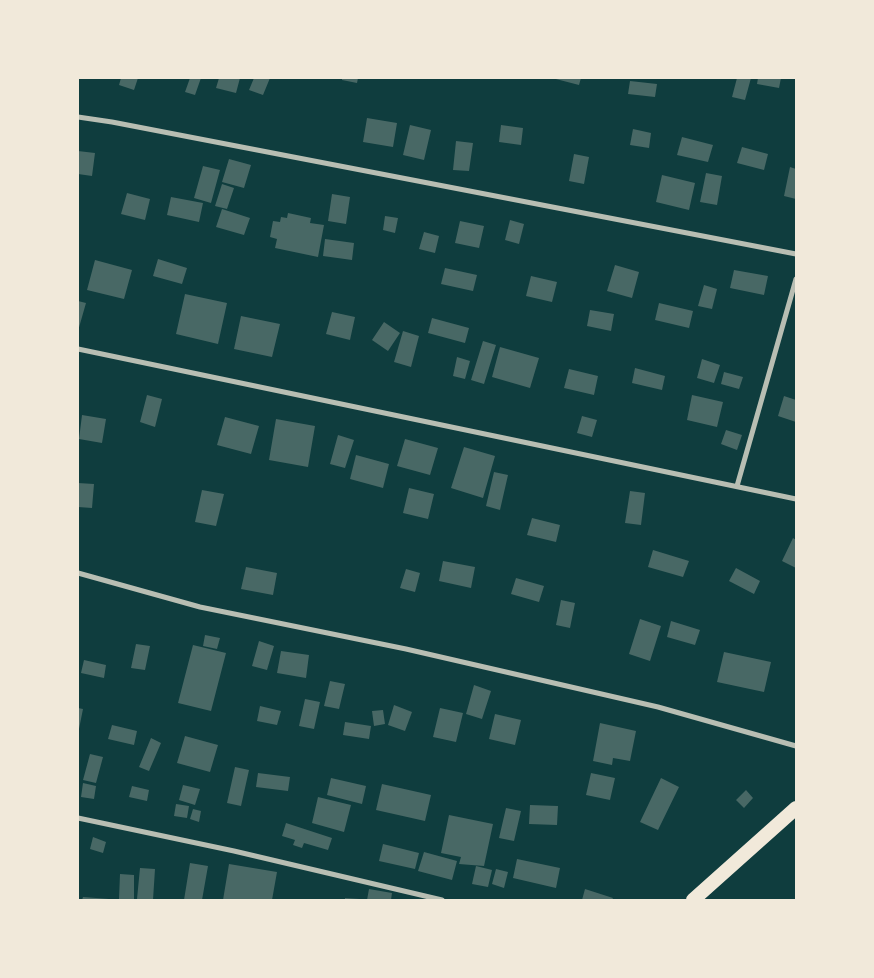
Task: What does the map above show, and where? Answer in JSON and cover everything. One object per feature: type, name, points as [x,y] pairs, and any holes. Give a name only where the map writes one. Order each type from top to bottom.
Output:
[{"type":"highway","points":[[693,900],[796,808]]},
{"type":"street","points":[[78,117],[796,254]]},
{"type":"street","points":[[738,486],[796,279]]},
{"type":"street","points":[[78,349],[796,499]]},
{"type":"street","points":[[78,573],[200,607],[406,649],[658,707],[796,746]]},
{"type":"street","points":[[78,818],[234,851],[442,900]]},
{"type":"building","points":[[121,78],[138,78],[134,90],[119,85]]},
{"type":"building","points":[[190,78],[201,78],[195,95],[185,92]]},
{"type":"building","points":[[219,78],[240,78],[236,93],[216,88]]},
{"type":"building","points":[[254,78],[270,78],[263,95],[249,90]]},
{"type":"building","points":[[342,78],[358,78],[357,83],[342,80]]},
{"type":"building","points":[[552,78],[581,78],[579,85]]},
{"type":"building","points":[[737,78],[751,78],[745,100],[732,97]]},
{"type":"building","points":[[758,78],[781,78],[779,88],[757,84]]},
{"type":"building","points":[[630,81],[657,84],[655,97],[628,94]]},
{"type":"building","points":[[367,118],[397,123],[393,147],[363,142]]},
{"type":"building","points":[[410,125],[431,130],[424,160],[403,155]]},
{"type":"building","points":[[501,125],[523,128],[521,145],[499,142]]},
{"type":"building","points":[[633,129],[651,133],[649,148],[630,145]]},
{"type":"building","points":[[682,137],[713,145],[708,162],[677,155]]},
{"type":"building","points":[[456,141],[473,143],[469,171],[453,170]]},
{"type":"building","points":[[742,147],[768,154],[764,170],[737,163]]},
{"type":"building","points":[[78,151],[95,153],[92,176],[78,174]]},
{"type":"building","points":[[574,154],[589,157],[584,184],[569,181]]},
{"type":"building","points":[[229,159],[251,165],[244,188],[222,182]]},
{"type":"building","points":[[203,166],[220,170],[211,203],[194,198]]},
{"type":"building","points":[[790,167],[796,169],[796,199],[784,196]]},
{"type":"building","points":[[706,173],[722,176],[717,205],[700,202]]},
{"type":"building","points":[[662,175],[695,183],[689,210],[656,202]]},
{"type":"building","points":[[222,184],[234,188],[227,209],[215,206]]},
{"type":"building","points":[[127,193],[150,199],[145,220],[121,214]]},
{"type":"building","points":[[332,194],[350,197],[346,224],[328,221]]},
{"type":"building","points":[[171,197],[203,203],[199,222],[167,215]]},
{"type":"building","points":[[222,209],[250,218],[244,235],[216,227]]},
{"type":"building","points":[[288,213],[311,218],[310,223],[324,225],[318,257],[275,248],[277,239],[270,237],[273,221],[280,222],[281,217],[287,218]]},
{"type":"building","points":[[385,216],[398,218],[395,233],[383,230]]},
{"type":"building","points":[[510,220],[524,224],[519,244],[505,240]]},
{"type":"building","points":[[460,221],[484,226],[479,248],[455,243]]},
{"type":"building","points":[[424,232],[439,236],[435,253],[419,249]]},
{"type":"building","points":[[325,239],[354,243],[352,260],[323,256]]},
{"type":"building","points":[[158,259],[187,268],[182,284],[153,276]]},
{"type":"building","points":[[95,260],[132,270],[124,299],[87,290]]},
{"type":"building","points":[[615,265],[639,272],[632,298],[607,291]]},
{"type":"building","points":[[445,268],[477,275],[473,291],[441,284]]},
{"type":"building","points":[[734,270],[768,276],[764,295],[730,288]]},
{"type":"building","points":[[531,276],[557,282],[552,302],[526,296]]},
{"type":"building","points":[[704,285],[717,289],[712,309],[698,306]]},
{"type":"building","points":[[185,294],[227,303],[218,344],[176,334]]},
{"type":"building","points":[[78,301],[86,303],[78,331]]},
{"type":"building","points":[[659,303],[693,311],[689,328],[655,320]]},
{"type":"building","points":[[590,310],[614,314],[611,331],[587,326]]},
{"type":"building","points":[[332,312],[355,317],[350,340],[326,334]]},
{"type":"building","points":[[241,316],[280,324],[272,357],[234,349]]},
{"type":"building","points":[[432,318],[469,328],[465,343],[428,333]]},
{"type":"building","points":[[384,322],[400,333],[388,351],[372,340]]},
{"type":"building","points":[[403,331],[419,336],[411,367],[394,362]]},
{"type":"building","points":[[483,341],[496,345],[484,384],[471,380]]},
{"type":"building","points":[[500,347],[539,358],[530,388],[492,377]]},
{"type":"building","points":[[457,357],[470,361],[465,379],[453,376]]},
{"type":"building","points":[[702,359],[720,365],[714,383],[697,378]]},
{"type":"building","points":[[635,368],[665,376],[662,390],[632,383]]},
{"type":"building","points":[[569,369],[598,376],[594,395],[564,388]]},
{"type":"building","points":[[724,372],[743,377],[739,389],[721,384]]},
{"type":"building","points":[[147,395],[162,399],[155,427],[140,422]]},
{"type":"building","points":[[692,395],[723,402],[717,427],[687,420]]},
{"type":"building","points":[[784,396],[796,400],[796,422],[778,416]]},
{"type":"building","points":[[82,415],[106,419],[102,443],[79,439]]},
{"type":"building","points":[[582,416],[597,420],[592,437],[577,433]]},
{"type":"building","points":[[225,417],[259,426],[251,454],[217,445]]},
{"type":"building","points":[[276,419],[315,426],[308,467],[269,460]]},
{"type":"building","points":[[726,430],[742,435],[737,450],[721,444]]},
{"type":"building","points":[[338,435],[354,440],[345,468],[330,464]]},
{"type":"building","points":[[405,439],[438,448],[430,475],[397,466]]},
{"type":"building","points":[[464,447],[495,456],[483,498],[451,488]]},
{"type":"building","points":[[356,455],[389,464],[383,488],[350,479]]},
{"type":"building","points":[[494,472],[508,475],[500,510],[486,506]]},
{"type":"building","points":[[78,483],[94,484],[92,508],[78,507]]},
{"type":"building","points":[[409,488],[434,494],[428,519],[403,513]]},
{"type":"building","points":[[202,490],[224,494],[216,526],[195,522]]},
{"type":"building","points":[[630,491],[645,493],[641,525],[625,523]]},
{"type":"building","points":[[532,518],[560,525],[556,542],[527,535]]},
{"type":"building","points":[[793,538],[796,540],[796,568],[782,561]]},
{"type":"building","points":[[653,550],[689,561],[683,577],[648,567]]},
{"type":"building","points":[[443,561],[475,567],[471,588],[439,581]]},
{"type":"building","points":[[246,567],[277,573],[273,595],[241,589]]},
{"type":"building","points":[[736,568],[760,581],[754,594],[729,581]]},
{"type":"building","points":[[406,569],[420,573],[415,592],[400,588]]},
{"type":"building","points":[[516,578],[544,586],[539,602],[511,594]]},
{"type":"building","points":[[561,600],[575,603],[570,628],[556,625]]},
{"type":"building","points":[[640,619],[661,626],[650,661],[629,654]]},
{"type":"building","points":[[671,621],[700,630],[695,645],[667,637]]},
{"type":"building","points":[[205,635],[220,638],[217,649],[203,646]]},
{"type":"building","points":[[259,641],[274,646],[267,670],[252,666]]},
{"type":"building","points":[[136,644],[150,646],[145,670],[131,668]]},
{"type":"building","points":[[193,645],[226,653],[211,711],[178,703]]},
{"type":"building","points":[[281,651],[309,655],[306,678],[277,673]]},
{"type":"building","points":[[724,652],[771,662],[764,692],[717,682]]},
{"type":"building","points":[[84,660],[106,665],[104,678],[81,673]]},
{"type":"building","points":[[330,681],[345,684],[339,709],[324,706]]},
{"type":"building","points":[[474,685],[491,691],[482,719],[466,714]]},
{"type":"building","points":[[305,699],[320,702],[314,729],[299,726]]},
{"type":"building","points":[[394,705],[412,712],[405,731],[388,725]]},
{"type":"building","points":[[260,706],[281,711],[277,725],[257,721]]},
{"type":"building","points":[[78,708],[83,709],[78,734]]},
{"type":"building","points":[[440,708],[463,713],[456,742],[433,737]]},
{"type":"building","points":[[383,710],[385,724],[374,726],[372,711]]},
{"type":"building","points":[[495,714],[521,720],[515,745],[489,739]]},
{"type":"building","points":[[345,722],[371,726],[369,739],[343,735]]},
{"type":"building","points":[[600,723],[636,731],[630,761],[613,758],[612,765],[593,761]]},
{"type":"building","points":[[112,725],[137,731],[134,745],[108,739]]},
{"type":"building","points":[[185,736],[218,745],[210,772],[177,763]]},
{"type":"building","points":[[151,738],[161,743],[149,771],[139,767]]},
{"type":"building","points":[[90,754],[103,757],[96,783],[83,780]]},
{"type":"building","points":[[235,767],[249,770],[241,806],[227,803]]},
{"type":"building","points":[[258,773],[290,777],[288,791],[256,787]]},
{"type":"building","points":[[591,773],[615,778],[610,800],[586,795]]},
{"type":"building","points":[[331,778],[366,786],[362,804],[327,795]]},
{"type":"building","points":[[661,778],[679,787],[658,830],[640,822]]},
{"type":"building","points":[[83,783],[96,786],[94,799],[81,797]]},
{"type":"building","points":[[382,784],[431,795],[425,821],[376,810]]},
{"type":"building","points":[[183,785],[200,789],[195,805],[179,800]]},
{"type":"building","points":[[132,786],[149,790],[147,801],[129,797]]},
{"type":"building","points":[[746,790],[753,798],[744,808],[736,800]]},
{"type":"building","points":[[318,797],[351,805],[344,832],[312,823]]},
{"type":"building","points":[[176,804],[189,806],[187,818],[174,816]]},
{"type":"building","points":[[530,805],[558,806],[557,825],[529,824]]},
{"type":"building","points":[[506,808],[521,811],[514,841],[499,838]]},
{"type":"building","points":[[193,809],[201,811],[199,822],[190,819]]},
{"type":"building","points":[[449,815],[493,824],[484,866],[459,864],[461,857],[441,853]]},
{"type":"building","points":[[286,823],[332,838],[328,850],[304,843],[302,848],[293,845],[295,840],[282,836]]},
{"type":"building","points":[[93,837],[106,842],[103,853],[90,849]]},
{"type":"building","points":[[383,844],[419,853],[415,869],[379,861]]},
{"type":"building","points":[[424,852],[457,861],[452,880],[418,871]]},
{"type":"building","points":[[517,859],[560,868],[556,888],[513,878]]},
{"type":"building","points":[[190,863],[208,866],[202,900],[184,900]]},
{"type":"building","points":[[229,864],[277,872],[272,900],[223,900]]},
{"type":"building","points":[[476,866],[492,870],[488,887],[472,884]]},
{"type":"building","points":[[140,868],[155,869],[153,900],[137,899]]},
{"type":"building","points":[[496,869],[508,872],[504,888],[492,884]]},
{"type":"building","points":[[120,874],[134,875],[134,900],[119,899]]},
{"type":"building","points":[[369,889],[392,893],[391,900],[367,900]]},
{"type":"building","points":[[585,889],[613,898],[612,900],[582,900]]},
{"type":"building","points":[[83,897],[109,899],[109,900],[82,900]]},
{"type":"building","points":[[345,898],[360,899],[360,900],[345,900]]}]
